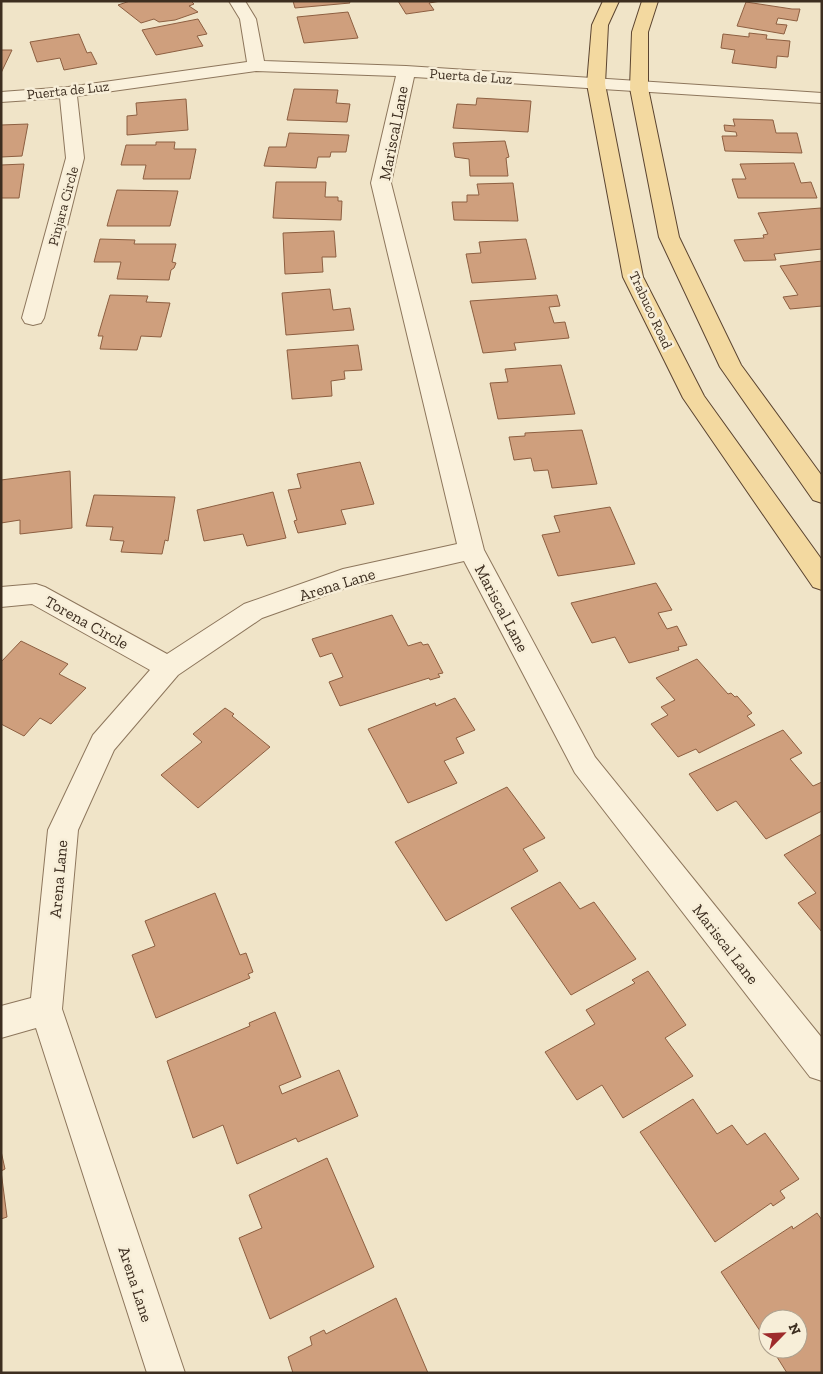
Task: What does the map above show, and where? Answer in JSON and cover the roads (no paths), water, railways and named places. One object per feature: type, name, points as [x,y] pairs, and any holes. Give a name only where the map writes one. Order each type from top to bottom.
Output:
[{"type":"main road","name":"Trabuco Road","points":[[611,1],[600,25],[596,84],[632,277],[694,398],[822,580]]},
{"type":"main road","points":[[650,1],[640,32],[638,56],[639,88],[669,237],[731,367],[822,494]]},
{"type":"street","points":[[236,1],[248,19],[256,66]]},
{"type":"street","name":"Puerta de Luz","points":[[1,97],[68,92],[256,66],[406,71],[639,88],[822,98]]},
{"type":"street","name":"Mariscal Lane","points":[[406,71],[381,183],[471,550],[585,765],[822,1065]]},
{"type":"street","name":"Pinjara Circle","points":[[33,318],[75,158],[68,92]]},
{"type":"street","name":"Arena Lane","points":[[166,1373],[46,1009],[63,830],[103,743],[168,668],[253,611],[343,579],[471,550]]},
{"type":"street","name":"Torena Circle","points":[[1,597],[36,594],[168,668]]},
{"type":"street","points":[[1,1022],[46,1009]]}]
